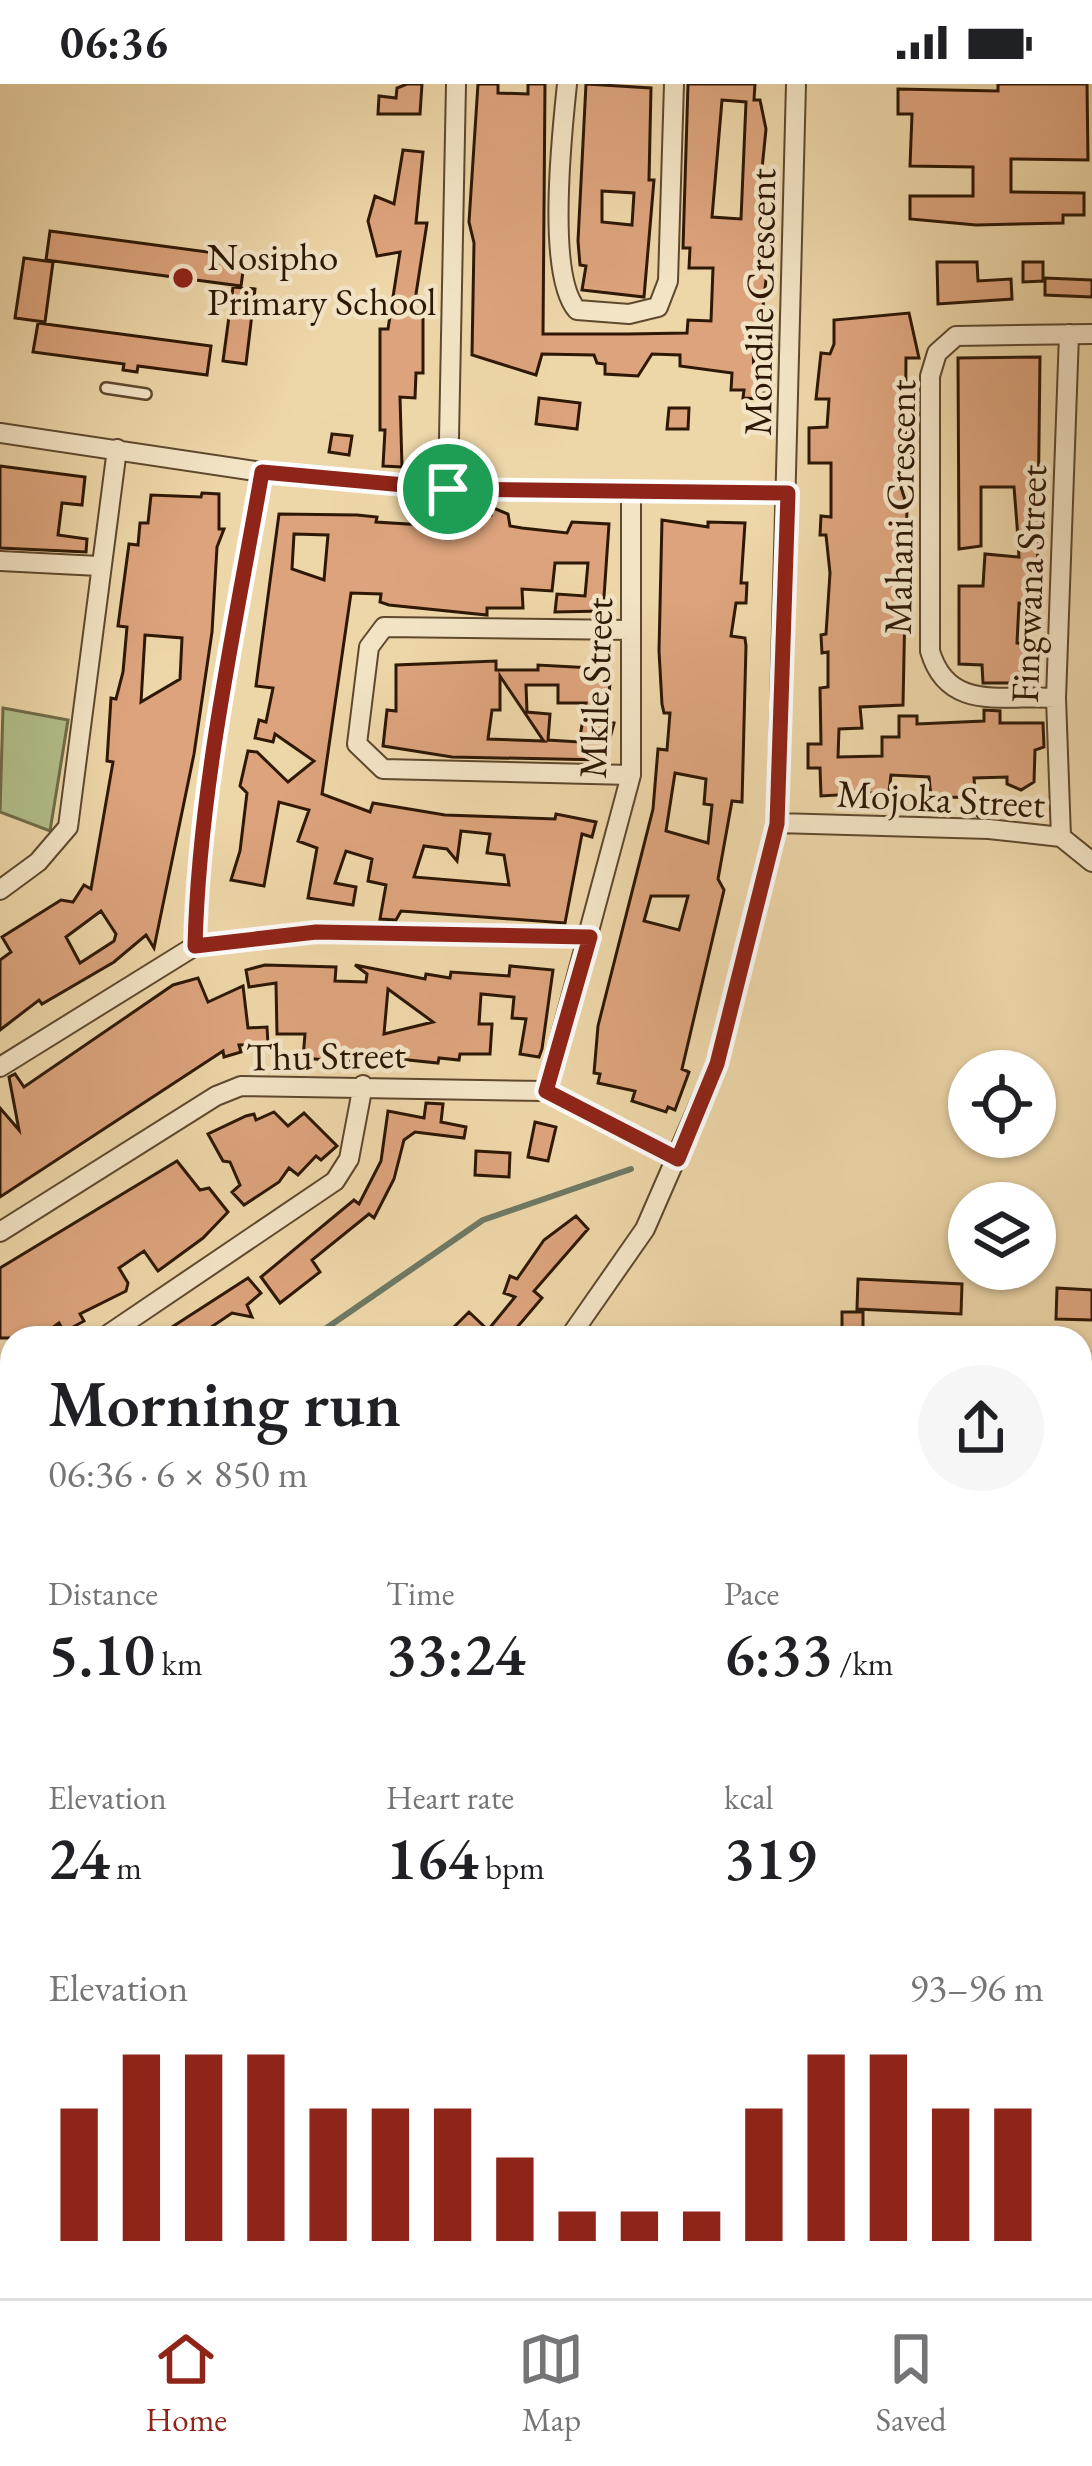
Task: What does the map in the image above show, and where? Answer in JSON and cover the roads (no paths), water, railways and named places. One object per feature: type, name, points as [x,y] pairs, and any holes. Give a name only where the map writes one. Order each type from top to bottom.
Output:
[{"type":"street","points":[[448,489],[456,84]]},
{"type":"street","points":[[567,84],[560,257],[565,294],[577,310],[629,314],[658,307],[668,281],[674,84]]},
{"type":"street","name":"Mondile Crescent","points":[[577,1326],[645,1229],[717,1064],[777,824],[796,84]]},
{"type":"street","points":[[1069,334],[1092,334]]},
{"type":"street","name":"Fingwana Street","points":[[1061,837],[1056,698],[1069,334]]},
{"type":"street","name":"Mahani Crescent","points":[[1056,698],[966,694],[944,684],[935,668],[930,651],[930,376],[941,345],[956,336],[1069,334]]},
{"type":"street","points":[[0,433],[262,472],[448,489],[788,493]]},
{"type":"street","points":[[0,890],[38,862],[68,827],[117,449]]},
{"type":"street","points":[[195,946],[196,897],[227,671],[262,472]]},
{"type":"street","name":"Mkile Street","points":[[546,1091],[631,775],[632,492]]},
{"type":"street","points":[[0,561],[99,566]]},
{"type":"street","points":[[631,630],[384,627],[369,647],[357,744],[383,769],[631,775]]},
{"type":"street","name":"Mojoka Street","points":[[777,824],[989,829],[1061,837],[1092,862]]},
{"type":"street","points":[[0,1067],[195,946],[316,932],[590,937]]},
{"type":"street","name":"Thu Street","points":[[0,1232],[215,1096],[254,1085],[546,1091],[678,1159]]},
{"type":"street","points":[[121,1326],[335,1181],[349,1159],[363,1085]]},
{"type":"lane","points":[[106,388],[146,394]]},
{"type":"waterway","points":[[329,1326],[483,1220],[631,1169]]},
{"type":"place","name":"Nosipho Primary School","points":[[183,278]]}]
